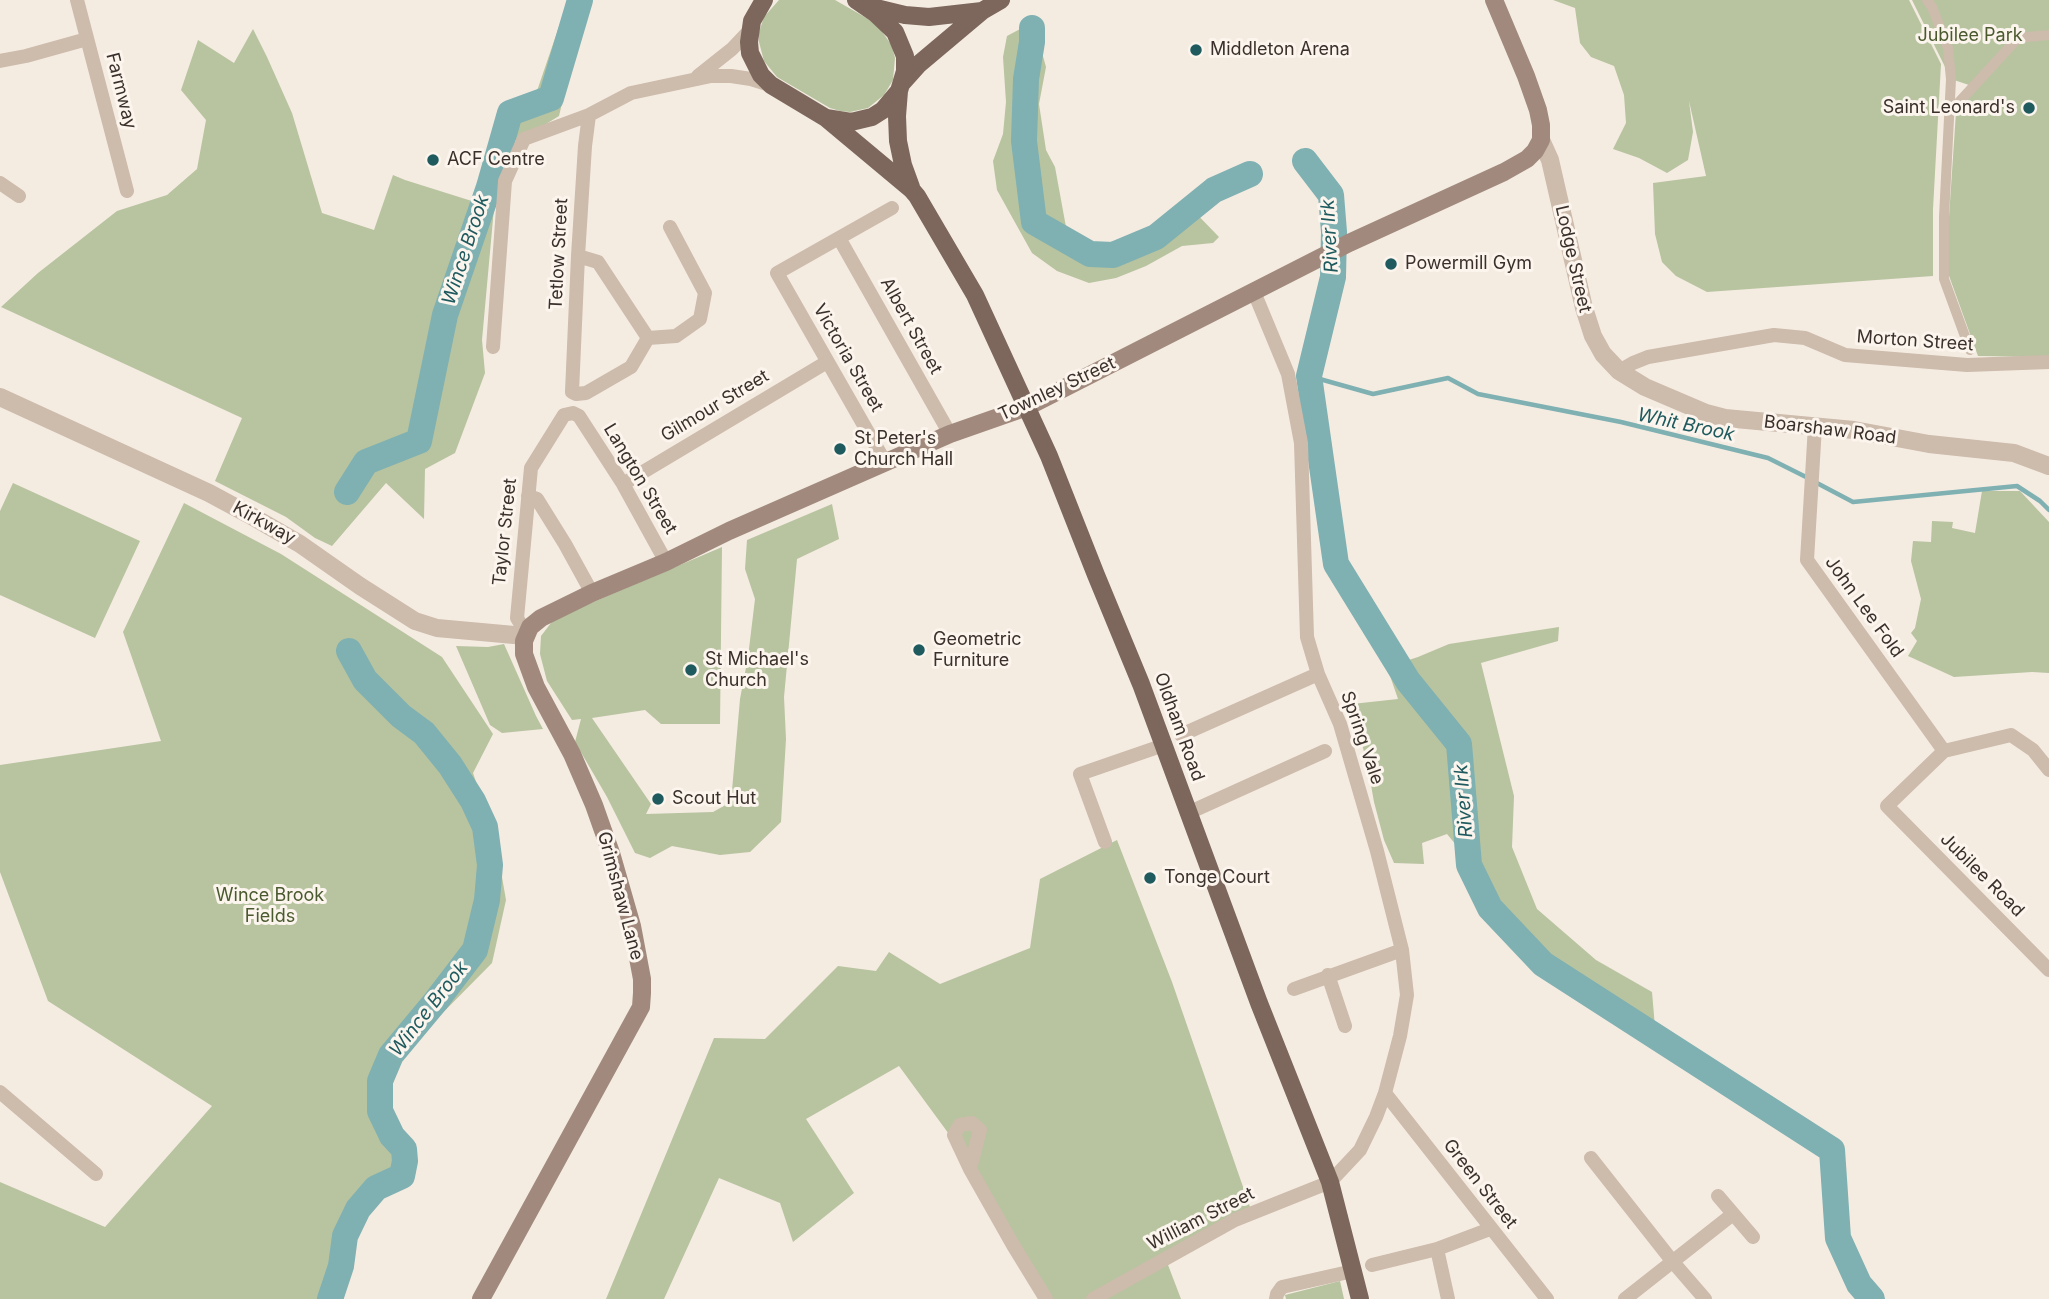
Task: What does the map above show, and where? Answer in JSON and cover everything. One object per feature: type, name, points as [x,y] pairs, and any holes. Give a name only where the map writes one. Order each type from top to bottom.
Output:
[{"type":"main road","points":[[826,118],[851,122],[872,117],[892,102],[900,87],[919,64],[982,11],[1001,0]]},
{"type":"main road","points":[[1494,0],[1538,110],[1541,140]]},
{"type":"main road","points":[[857,1],[881,10],[929,17],[982,11]]},
{"type":"main road","name":"Oldham Road","points":[[857,1],[875,12],[895,32],[905,56],[897,116],[898,141],[911,189],[975,295],[1049,456],[1164,745],[1259,1003],[1330,1182],[1360,1299]]},
{"type":"main road","points":[[759,4],[749,42],[755,65],[771,85]]},
{"type":"main road","name":"Oldham Road","points":[[771,85],[826,118],[911,189]]},
{"type":"main road","name":"Townley Street","points":[[527,633],[541,618],[729,531],[950,434],[1027,407],[1349,243],[1504,172],[1527,159],[1541,140]]},
{"type":"main road","name":"Grimshaw Lane","points":[[481,1299],[641,1007],[642,993],[632,926],[611,853],[572,754],[528,669],[524,654],[527,633]]},
{"type":"street","name":"Farmway","points":[[77,0],[127,191]]},
{"type":"street","points":[[1927,0],[1948,48],[1951,79],[1944,217],[1944,279],[1970,349],[1973,365]]},
{"type":"street","points":[[691,81],[718,61],[750,30]]},
{"type":"street","points":[[1949,113],[2018,38],[2049,35]]},
{"type":"street","points":[[0,61],[88,39]]},
{"type":"street","points":[[493,347],[505,181],[524,139],[589,115],[631,93],[711,76],[751,79],[771,85]]},
{"type":"street","name":"Tetlow Street","points":[[589,115],[578,256],[572,392],[586,393],[631,367],[648,338]]},
{"type":"street","name":"Lodge Street","points":[[1541,140],[1550,160],[1593,336],[1603,354],[1619,371]]},
{"type":"street","points":[[0,183],[19,195]]},
{"type":"street","points":[[839,237],[892,208]]},
{"type":"street","points":[[578,256],[598,262],[648,338],[676,336],[700,319],[705,293],[670,227]]},
{"type":"street","name":"Victoria Street","points":[[839,237],[777,273],[886,462]]},
{"type":"street","name":"Albert Street","points":[[839,237],[950,434]]},
{"type":"street","name":"Spring Vale","points":[[1254,292],[1288,374],[1301,443],[1307,637],[1318,674],[1340,724],[1377,851],[1402,950],[1407,995],[1385,1093],[1360,1150],[1330,1182]]},
{"type":"street","name":"Morton Street","points":[[1619,371],[1648,357],[1774,335],[1805,338],[1845,355],[1973,365],[2049,362]]},
{"type":"street","name":"Gilmour Street","points":[[622,484],[827,362]]},
{"type":"street","name":"Boarshaw Road","points":[[1619,371],[1645,387],[1706,413],[1745,420],[1854,430],[1929,444],[2014,453],[2049,466]]},
{"type":"street","name":"Kirkway","points":[[0,397],[209,493],[248,514],[300,544],[415,621],[437,628],[527,633]]},
{"type":"street","name":"Taylor Street","points":[[527,633],[517,618],[531,468],[564,415],[573,413],[579,416]]},
{"type":"street","name":"Langton Street","points":[[579,416],[622,484],[666,562]]},
{"type":"street","name":"John Lee Fold","points":[[1815,426],[1807,559],[1944,751]]},
{"type":"street","points":[[527,496],[537,499],[592,593]]},
{"type":"street","points":[[1181,735],[1318,674]]},
{"type":"street","points":[[1944,751],[2011,735],[2033,750],[2049,770]]},
{"type":"street","points":[[1105,842],[1080,774],[1164,745]]},
{"type":"street","points":[[1188,813],[1325,751]]},
{"type":"street","name":"Jubilee Road","points":[[1944,751],[1887,806],[2049,970]]},
{"type":"street","points":[[1294,989],[1402,950]]},
{"type":"street","points":[[1328,975],[1345,1026]]},
{"type":"street","points":[[0,1092],[96,1174]]},
{"type":"street","name":"Green Street","points":[[1385,1093],[1547,1299]]},
{"type":"street","points":[[1591,1157],[1705,1299]]},
{"type":"street","points":[[970,1169],[1046,1299]]},
{"type":"street","name":"William Street","points":[[1093,1299],[1235,1220],[1330,1182]]},
{"type":"street","points":[[1718,1196],[1753,1237]]},
{"type":"street","points":[[1625,1299],[1733,1214]]},
{"type":"street","points":[[1372,1265],[1437,1249],[1490,1229]]},
{"type":"street","points":[[1437,1249],[1448,1299]]},
{"type":"street","points":[[1279,1293],[1353,1271]]},
{"type":"green space","points":[[568,0],[592,0],[584,12],[559,116],[520,140],[497,140],[511,108],[530,102],[538,88]]},
{"type":"green space","points":[[779,0],[835,0],[870,20],[892,46],[895,58],[893,80],[884,95],[868,108],[840,111],[830,108],[777,77],[764,61],[759,32],[764,17]]},
{"type":"green space","points":[[1553,0],[1909,0],[1941,64],[1933,209],[1933,276],[1707,292],[1676,276],[1662,262],[1655,234],[1653,183],[1706,176],[1689,101],[1693,132],[1688,160],[1667,173],[1639,158],[1613,149],[1626,123],[1624,95],[1614,66],[1591,57],[1580,43],[1575,8]]},
{"type":"green space","name":"Jubilee Park","points":[[1912,0],[2049,0],[2049,34],[2018,37],[1969,85],[1951,79]]},
{"type":"green space","points":[[1037,20],[1039,42],[1046,67],[1039,104],[1046,150],[1055,167],[1066,227],[1087,246],[1118,246],[1186,203],[1219,237],[1213,243],[1182,246],[1146,266],[1116,278],[1089,283],[1057,271],[1032,253],[997,190],[993,161],[1003,134],[1006,102],[1003,57],[1007,36]]},
{"type":"green space","points":[[253,29],[292,113],[322,213],[374,230],[393,175],[494,208],[482,340],[485,373],[455,453],[425,469],[424,519],[386,483],[332,546],[315,538],[286,517],[215,481],[242,418],[1,307],[38,273],[117,211],[167,195],[197,169],[206,120],[181,90],[198,40],[234,63]]},
{"type":"green space","points":[[2049,37],[2049,357],[1978,356],[1948,273],[1956,112],[2017,40]]},
{"type":"green space","points":[[13,483],[140,541],[95,638],[0,595],[0,511]]},
{"type":"green space","points":[[1982,491],[2020,491],[2049,522],[2049,673],[1954,677],[1908,656],[1917,641],[1911,633],[1915,628],[1921,599],[1911,561],[1913,541],[1931,542],[1932,521],[1953,522],[1952,528],[1975,533]]},
{"type":"green space","name":"Wince Brook Fields","points":[[184,503],[281,554],[442,657],[493,734],[473,773],[495,837],[506,900],[492,963],[408,1048],[384,1088],[395,1130],[413,1158],[404,1187],[371,1202],[353,1239],[345,1287],[337,1299],[0,1299],[0,1182],[105,1227],[212,1106],[48,1001],[0,872],[0,765],[161,741],[123,632]]},
{"type":"green space","points":[[832,504],[839,539],[797,559],[784,697],[786,739],[781,822],[750,852],[720,855],[672,846],[650,858],[635,853],[575,742],[581,719],[572,720],[547,681],[540,654],[541,636],[554,619],[722,547],[720,724],[661,724],[645,710],[592,718],[651,804],[646,814],[713,812],[731,802],[740,699],[755,599],[745,569],[747,540]]},
{"type":"green space","points":[[1559,627],[1558,641],[1481,663],[1514,796],[1512,847],[1537,909],[1596,960],[1652,992],[1655,1027],[1589,986],[1529,960],[1489,916],[1461,851],[1447,834],[1422,843],[1424,864],[1394,863],[1384,840],[1374,802],[1352,704],[1398,699],[1387,667],[1449,644]]},
{"type":"green space","points":[[504,644],[543,729],[502,733],[490,725],[456,646],[488,647]]},
{"type":"green space","points":[[1117,840],[1172,982],[1250,1207],[1168,1265],[1181,1299],[1041,1299],[979,1175],[899,1066],[806,1119],[854,1193],[793,1242],[780,1203],[719,1178],[664,1299],[606,1299],[714,1038],[765,1039],[838,966],[876,971],[889,952],[940,984],[1030,948],[1040,879]]},
{"type":"green space","points":[[1340,1281],[1344,1299],[1286,1299],[1285,1295]]},
{"type":"waterway","name":"Wince Brook","points":[[347,492],[366,462],[419,441],[445,315],[489,187],[510,113],[551,98],[580,0]]},
{"type":"waterway","name":"River Irk","points":[[1032,28],[1026,79],[1024,141],[1034,222],[1090,254],[1113,255],[1156,237],[1214,190],[1250,174]]},
{"type":"waterway","name":"River Irk","points":[[1305,161],[1331,195],[1334,232],[1333,277],[1309,376],[1336,564],[1408,681],[1459,744],[1469,865],[1490,908],[1543,964],[1832,1150],[1838,1238],[1859,1284],[1872,1299]]},
{"type":"waterway","name":"Whit Brook","points":[[1309,376],[1373,394],[1448,378],[1478,394],[1621,422],[1768,458],[1808,478]]},
{"type":"waterway","name":"Whit Brook","points":[[1815,482],[1853,502],[2017,486],[2049,510]]},
{"type":"waterway","name":"Wince Brook","points":[[330,1299],[341,1266],[345,1236],[358,1209],[376,1188],[402,1176],[404,1149],[392,1136],[380,1111],[380,1081],[391,1055],[475,950],[487,900],[490,865],[485,827],[473,801],[450,765],[424,733],[401,716],[365,680],[349,651]]},
{"type":"place","name":"Middleton Arena","points":[[1196,50]]},
{"type":"place","name":"Saint Leonard's","points":[[2029,108]]},
{"type":"place","name":"ACF Centre","points":[[433,160]]},
{"type":"place","name":"Powermill Gym","points":[[1391,264]]},
{"type":"place","name":"St Peter's Church Hall","points":[[840,449]]},
{"type":"place","name":"Geometric Furniture","points":[[919,650]]},
{"type":"place","name":"St Michael's Church","points":[[691,670]]},
{"type":"place","name":"Scout Hut","points":[[658,799]]},
{"type":"place","name":"Tonge Court","points":[[1150,878]]}]
